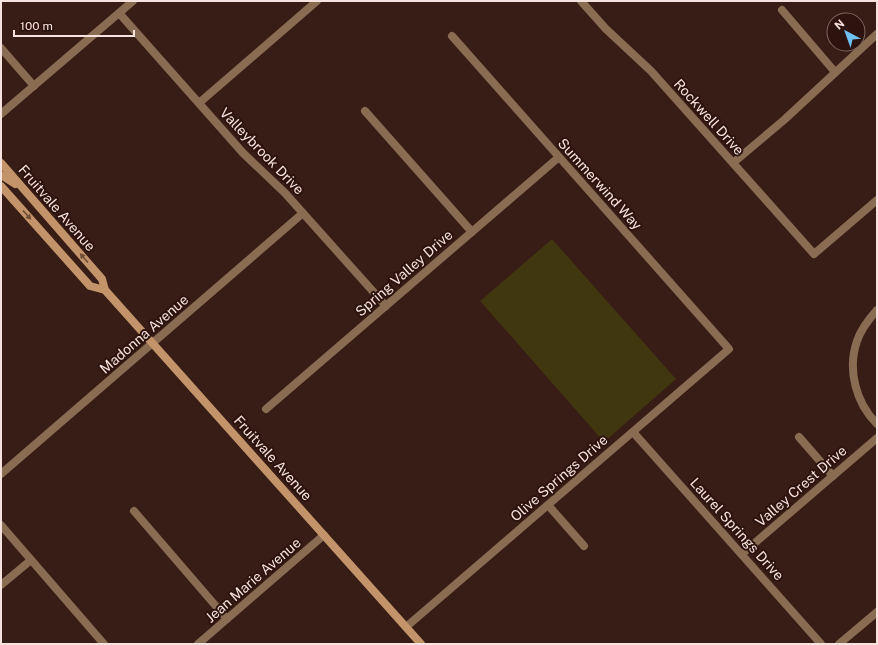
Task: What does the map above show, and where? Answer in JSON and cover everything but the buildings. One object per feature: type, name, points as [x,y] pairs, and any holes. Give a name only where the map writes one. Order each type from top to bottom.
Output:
[{"type":"main road","name":"Fruitvale Avenue","points":[[1,163],[102,280],[105,290],[421,644]]},
{"type":"main road","points":[[1,175],[27,193]]},
{"type":"main road","name":"Fruitvale Avenue","points":[[1,186],[90,286],[105,290]]},
{"type":"street","points":[[1,114],[133,1]]},
{"type":"street","points":[[199,103],[317,1]]},
{"type":"street","name":"Rockwell Drive","points":[[581,1],[606,29],[651,71],[814,254],[877,200]]},
{"type":"street","points":[[782,10],[835,72]]},
{"type":"street","name":"Valleybrook Drive","points":[[119,13],[243,153],[285,193],[386,306]]},
{"type":"street","points":[[733,163],[784,120],[877,34]]},
{"type":"street","name":"Summerwind Way","points":[[452,36],[729,349]]},
{"type":"street","points":[[1,48],[34,86]]},
{"type":"street","points":[[365,112],[472,232]]},
{"type":"street","name":"Spring Valley Drive","points":[[266,409],[559,157]]},
{"type":"street","name":"Madonna Avenue","points":[[1,474],[303,214]]},
{"type":"street","points":[[877,310],[866,323],[857,341],[853,361],[854,381],[860,400],[870,417],[877,424]]},
{"type":"street","name":"Olive Springs Drive","points":[[406,627],[729,349]]},
{"type":"street","name":"Laurel Springs Drive","points":[[633,432],[822,644]]},
{"type":"street","points":[[799,437],[833,476]]},
{"type":"street","name":"Valley Crest Drive","points":[[742,554],[877,438]]},
{"type":"street","points":[[548,505],[584,546]]},
{"type":"street","points":[[134,511],[227,619]]},
{"type":"street","points":[[1,525],[104,644]]},
{"type":"street","name":"Jean Marie Avenue","points":[[198,644],[324,535]]},
{"type":"street","points":[[1,585],[31,560]]},
{"type":"street","points":[[839,644],[877,612]]},
{"type":"shaded area","points":[[552,239],[676,379],[604,442],[480,301]]}]
